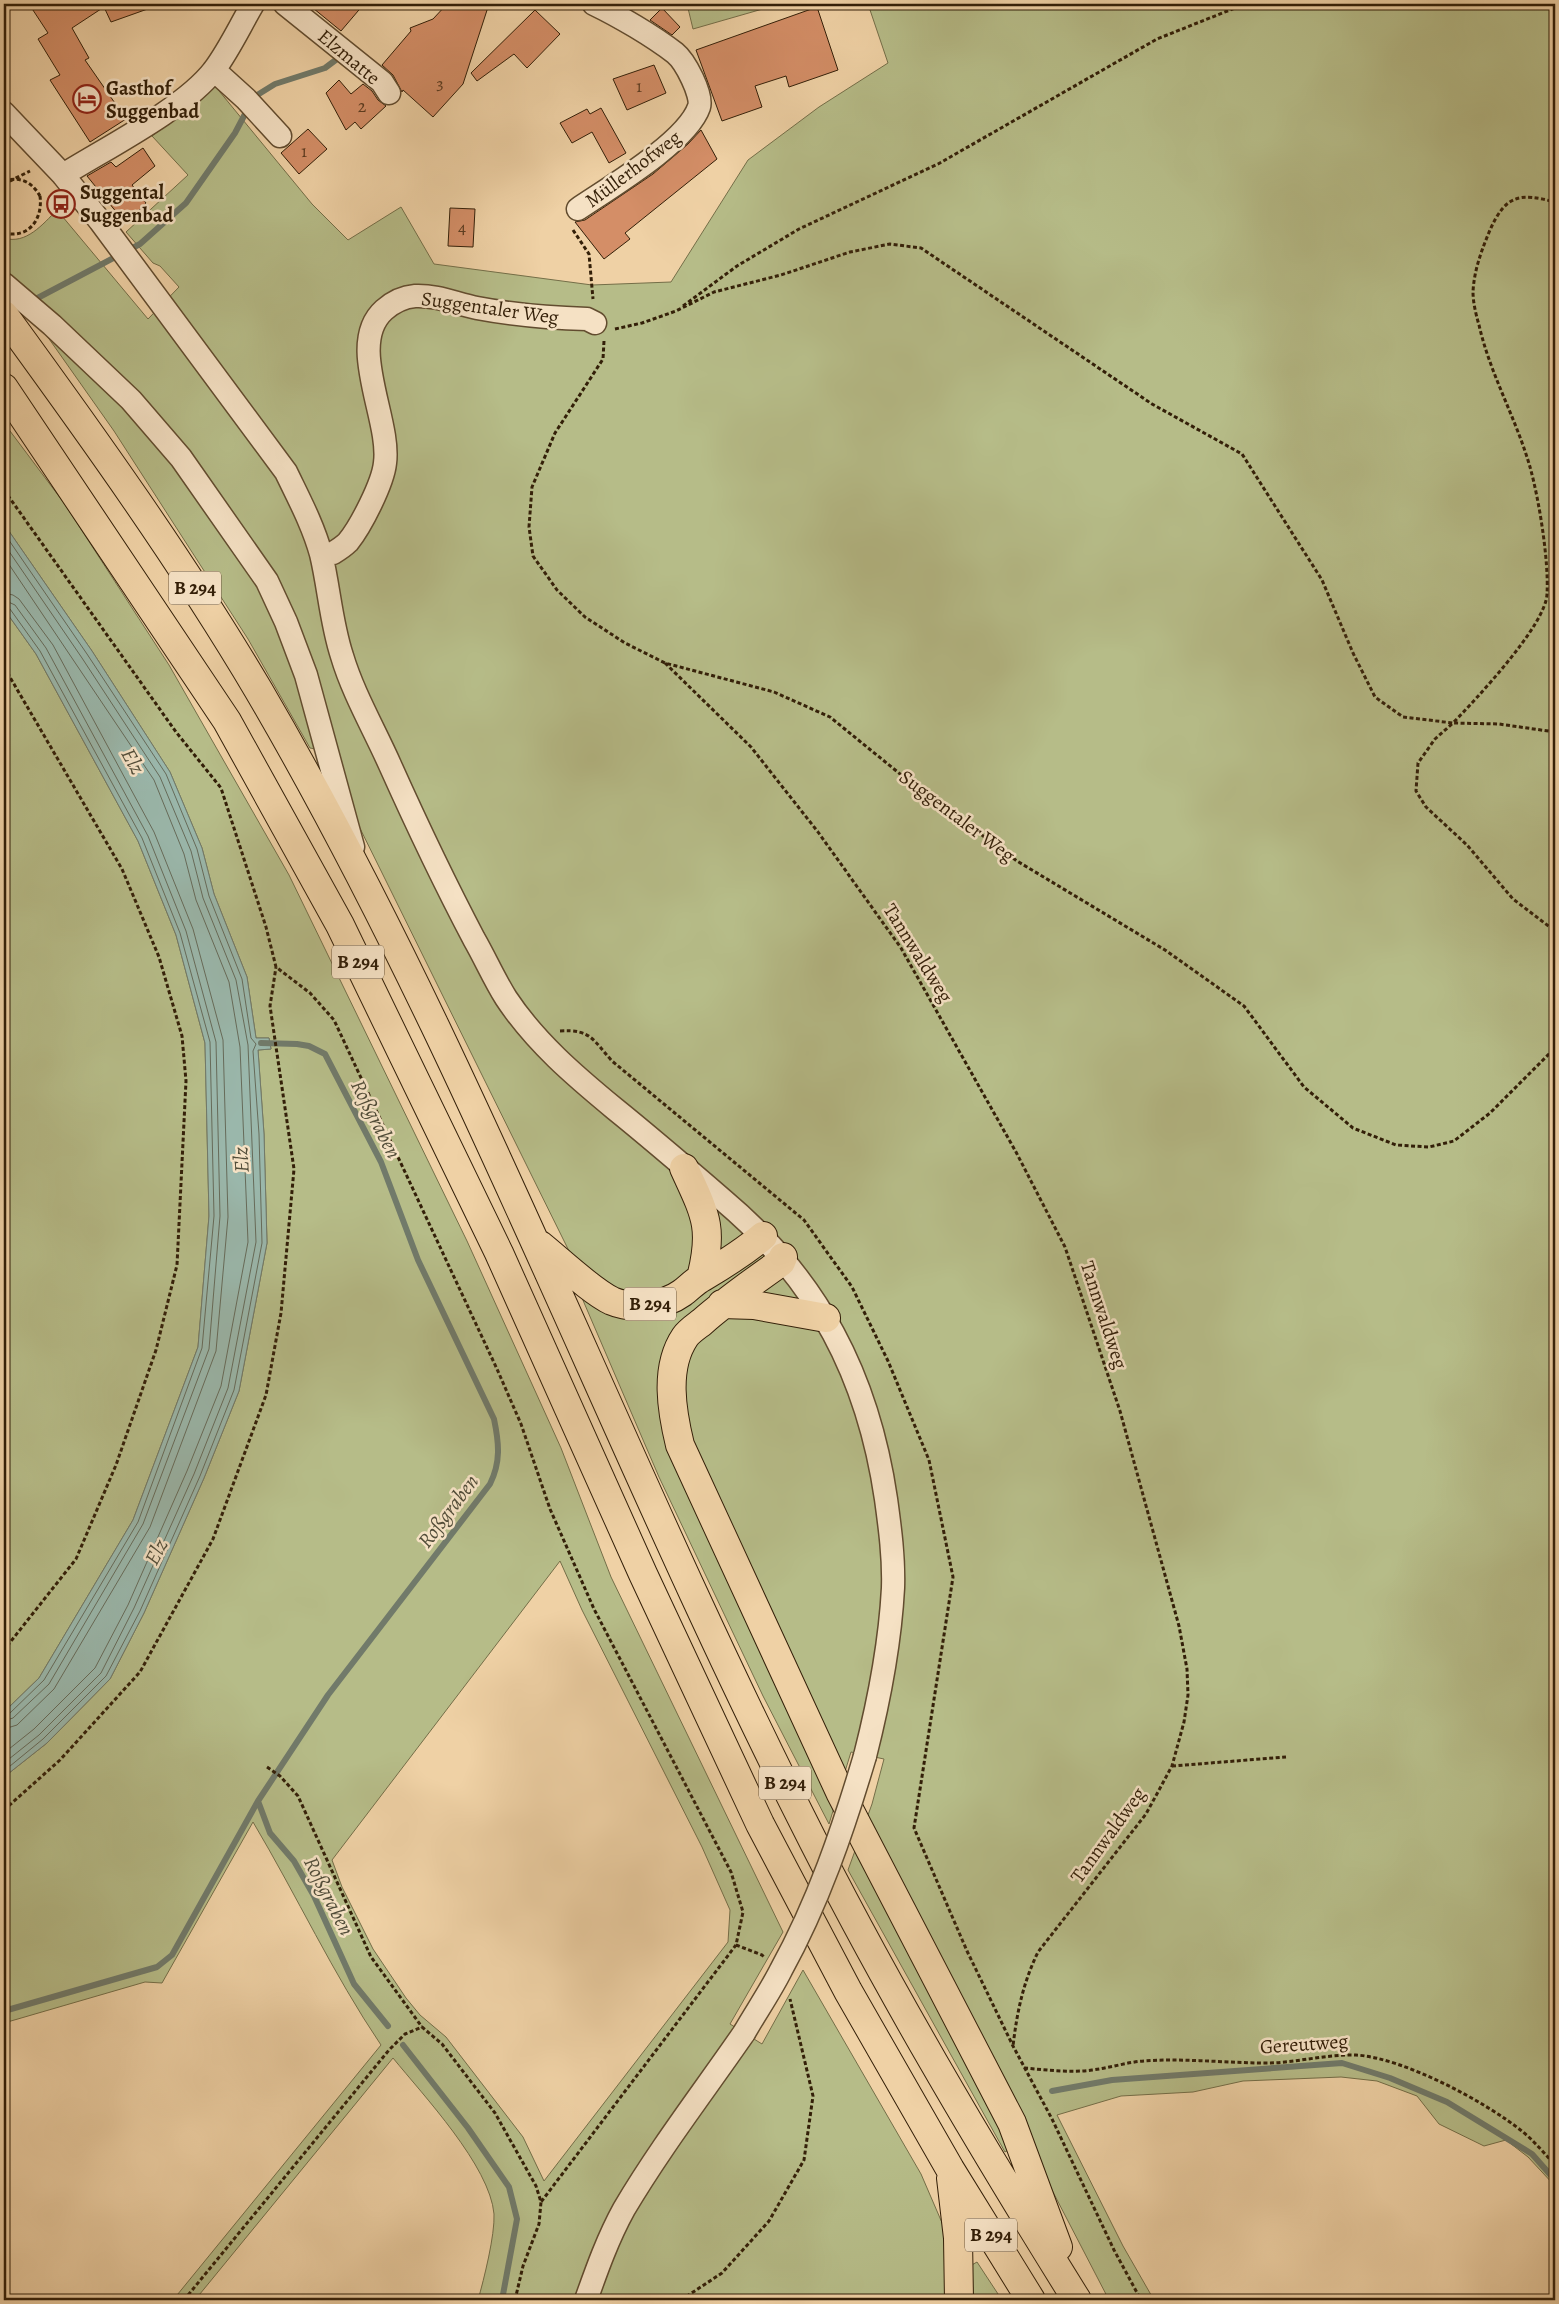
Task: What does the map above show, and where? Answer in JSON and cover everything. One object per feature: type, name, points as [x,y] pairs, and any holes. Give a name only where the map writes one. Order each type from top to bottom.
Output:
[{"type":"highway","name":"B 294","points":[[4,315],[85,425],[198,592],[258,691],[361,877],[537,1243],[691,1586],[801,1818],[898,1998],[993,2165],[1077,2300]]},
{"type":"highway","name":"B 294","points":[[4,388],[162,620],[227,721],[340,925],[499,1253],[643,1574],[760,1824],[848,1991],[950,2170],[1031,2300]]},
{"type":"highway","name":"B 294","points":[[684,1168],[708,1227],[708,1251],[701,1278]]},
{"type":"highway","name":"B 294","points":[[537,1243],[592,1288],[613,1301],[635,1306],[658,1304],[681,1294],[701,1278],[739,1256],[763,1236]]},
{"type":"highway","points":[[783,1257],[781,1262],[722,1304],[685,1337],[676,1361],[672,1386],[673,1415],[680,1445],[840,1792],[1012,2123],[1077,2300]]},
{"type":"highway","points":[[722,1304],[754,1305],[826,1318]]},
{"type":"highway","points":[[950,2170],[958,2238],[958,2300]]},
{"type":"street","points":[[57,168],[164,112],[195,90],[214,70],[253,4]]},
{"type":"street","name":"Elzmatte","points":[[285,4],[382,82],[389,93]]},
{"type":"street","name":"Müllerhofweg","points":[[578,209],[663,150],[687,128],[700,106],[696,86],[677,54],[594,4]]},
{"type":"street","points":[[214,70],[280,136]]},
{"type":"street","points":[[4,113],[57,168],[115,240],[286,472],[320,552],[342,656],[409,808],[463,918],[506,997],[539,1040],[558,1060],[763,1236],[783,1257],[826,1318],[846,1357],[863,1400],[881,1464],[892,1551],[893,1586],[887,1648],[874,1720],[843,1830],[816,1900],[782,1970],[744,2033],[659,2153],[624,2210],[605,2249],[586,2300]]},
{"type":"street","points":[[4,284],[52,325],[131,400],[181,458],[267,581],[286,622],[306,675],[361,877]]},
{"type":"street","name":"Suggentaler Weg","points":[[333,553],[348,542],[367,510],[380,485],[386,462],[383,423],[370,369],[368,342],[378,316],[390,306],[404,298],[416,296],[442,297],[469,307],[511,314],[587,319],[605,328]]},
{"type":"path","points":[[676,311],[737,266],[799,230],[938,164],[1157,39],[1235,8],[1239,4]]},
{"type":"path","points":[[4,182],[57,168]]},
{"type":"path","points":[[4,182],[15,179],[28,182],[36,190],[41,204],[36,221],[29,230],[17,234],[4,233]]},
{"type":"path","points":[[1555,202],[1525,196],[1510,200],[1495,219],[1486,240],[1477,266],[1473,293],[1484,348],[1530,466],[1546,562],[1547,594],[1544,609],[1495,679],[1435,739],[1418,763],[1416,791],[1426,807],[1467,845],[1513,899],[1555,931]]},
{"type":"path","points":[[578,209],[566,220],[589,254],[605,328],[642,323],[676,311],[714,292],[781,275],[850,252],[890,244],[921,248],[1152,404],[1242,454],[1322,580],[1353,653],[1375,697],[1403,717],[1453,723],[1499,724],[1555,732]]},
{"type":"path","name":"Suggentaler Weg","points":[[605,328],[603,359],[555,433],[532,487],[529,527],[533,556],[557,590],[585,617],[625,643],[665,663],[774,692],[830,718],[910,782],[1017,861],[1165,950],[1244,1006],[1304,1087],[1353,1128],[1396,1145],[1428,1147],[1454,1141],[1490,1113],[1555,1048]]},
{"type":"path","points":[[4,490],[176,732],[221,788],[266,927],[276,967],[270,1006],[294,1169],[281,1314],[266,1395],[213,1539],[140,1672],[60,1760],[4,1810]]},
{"type":"path","name":"Tannwaldweg","points":[[665,663],[751,747],[818,832],[901,948],[1011,1144],[1065,1247],[1120,1411],[1180,1626],[1187,1669],[1188,1695],[1184,1722],[1172,1766],[1146,1814],[1038,1952],[1026,1977],[1020,1999],[1013,2046]]},
{"type":"path","points":[[4,667],[122,869],[164,974],[182,1036],[186,1081],[177,1265],[156,1350],[116,1465],[76,1559],[4,1650]]},
{"type":"path","points":[[276,967],[310,993],[334,1020],[422,1206],[521,1424],[550,1509],[594,1609],[731,1872],[743,1912],[736,1945],[560,2174],[541,2202]]},
{"type":"path","points":[[558,1031],[579,1030],[589,1035],[612,1061],[804,1220],[852,1287],[888,1361],[929,1460],[953,1577],[914,1828],[967,1951],[1024,2068],[1052,2119],[1114,2250],[1141,2300]]},
{"type":"path","points":[[1172,1766],[1286,1757]]},
{"type":"path","points":[[267,1767],[280,1776],[298,1796],[371,1957],[422,2027],[442,2044],[495,2113],[536,2186],[541,2202],[539,2224],[523,2266],[516,2300]]},
{"type":"path","points":[[736,1945],[762,1955],[767,1963]]},
{"type":"path","points":[[681,2300],[722,2273],[769,2221],[804,2160],[812,2096],[792,2003],[787,1995]]},
{"type":"path","points":[[184,2300],[389,2050],[405,2034],[422,2027]]},
{"type":"path","name":"Gereutweg","points":[[1024,2068],[1061,2071],[1091,2070],[1142,2061],[1169,2059],[1209,2063],[1268,2063],[1330,2056],[1356,2055],[1378,2058],[1447,2086],[1499,2115],[1524,2133],[1555,2165]]},
{"type":"green space","points":[[687,4],[780,4],[693,29]]},
{"type":"green space","points":[[868,4],[1555,4],[1555,2186],[1528,2157],[1506,2140],[1484,2146],[1439,2124],[1417,2096],[1377,2081],[1341,2077],[1243,2081],[1193,2092],[1121,2096],[1057,2115],[1123,2246],[1154,2300],[1109,2300],[1026,2140],[1005,2152],[848,1870],[872,1804],[884,1759],[851,1752],[829,1824],[763,1696],[659,1477],[582,1298],[570,1253],[345,798],[332,752],[310,748],[248,639],[114,431],[4,275],[4,238],[20,239],[27,236],[40,227],[57,210],[148,319],[179,287],[160,266],[153,263],[126,232],[188,175],[152,136],[215,86],[312,204],[348,240],[401,207],[434,264],[592,285],[671,282],[748,160],[819,107],[888,63]]},
{"type":"green space","points":[[4,423],[64,503],[169,665],[289,875],[467,1241],[561,1448],[611,1577],[783,1932],[730,2024],[762,2044],[803,1970],[921,2174],[943,2225],[970,2266],[977,2262],[1002,2300],[478,2300],[493,2233],[494,2214],[490,2195],[468,2153],[437,2111],[393,2058],[195,2300],[173,2300],[381,2045],[347,1991],[253,1822],[162,1983],[145,1982],[4,2023],[4,1777],[47,1743],[110,1679],[144,1613],[204,1478],[239,1391],[267,1243],[264,1134],[258,1050],[271,1049],[269,1038],[256,1038],[247,977],[214,894],[202,848],[170,772],[92,651],[4,524]],"holes":[[[560,1561],[582,1610],[702,1847],[730,1910],[728,1942],[544,2181],[523,2137],[446,2037],[420,2015],[406,1998],[373,1949],[342,1887],[332,1860]]]},
{"type":"green space","points":[[4,609],[36,654],[138,841],[176,935],[205,1043],[209,1216],[198,1347],[133,1520],[39,1678],[4,1712]]},
{"type":"water","name":"Elz","points":[[4,524],[92,651],[170,772],[202,848],[214,894],[247,977],[256,1038],[269,1038],[271,1049],[258,1050],[264,1134],[267,1243],[239,1391],[204,1478],[144,1613],[110,1679],[47,1743],[4,1777],[4,1712],[39,1678],[133,1520],[198,1347],[209,1216],[205,1043],[176,935],[138,841],[36,654],[4,609]]},
{"type":"building","points":[[29,4],[155,4],[156,6],[111,22],[104,7],[72,28],[89,58],[85,60],[126,119],[90,142],[50,80],[60,75],[38,39],[48,33]]},
{"type":"building","points":[[308,4],[364,4],[341,31]]},
{"type":"building","points":[[447,4],[489,4],[463,84],[433,117],[403,90],[402,92],[393,75],[382,65],[411,31],[410,28],[433,19]]},
{"type":"building","points":[[817,7],[838,70],[789,87],[786,76],[755,86],[762,107],[722,121],[696,50]]},
{"type":"building","points":[[662,8],[680,27],[672,35],[650,20]]},
{"type":"building","points":[[535,10],[560,34],[527,68],[514,54],[477,81],[471,73]]},
{"type":"building","points":[[654,65],[666,93],[627,110],[613,79]]},
{"type":"building","points":[[339,80],[351,94],[363,84],[386,106],[361,129],[355,122],[346,130],[326,93]]},
{"type":"building","points":[[601,108],[626,153],[609,163],[592,132],[572,143],[560,123],[587,109],[590,114]]},
{"type":"building","points":[[308,129],[327,149],[299,174],[281,153]]},
{"type":"building","points":[[701,130],[717,159],[625,233],[630,239],[604,259],[575,222],[585,220],[653,174],[688,144]]},
{"type":"building","points":[[143,148],[155,166],[132,185],[146,203],[126,224],[87,176],[111,162],[116,167]]},
{"type":"building","points":[[450,208],[475,209],[473,247],[448,246]]},
{"type":"waterway","points":[[30,302],[140,244],[186,203],[235,133],[254,97],[275,84],[325,68],[337,59]]},
{"type":"waterway","name":"Roßgraben","points":[[261,1043],[309,1046],[325,1054],[381,1162],[418,1260],[494,1419],[497,1436],[496,1468],[490,1484],[328,1695],[258,1801],[270,1833],[294,1861],[314,1896],[354,1984],[388,2026]]},
{"type":"waterway","points":[[4,2011],[157,1967],[172,1955],[258,1801]]},
{"type":"waterway","name":"Roßgraben","points":[[403,2045],[468,2128],[509,2187],[517,2219],[502,2300]]},
{"type":"waterway","points":[[1052,2091],[1112,2080],[1342,2063],[1390,2078],[1447,2102],[1532,2154],[1555,2180]]},
{"type":"place","name":"Gasthof Suggenbad","points":[[87,99]]},
{"type":"place","name":"Suggental Suggenbad","points":[[61,204]]}]
